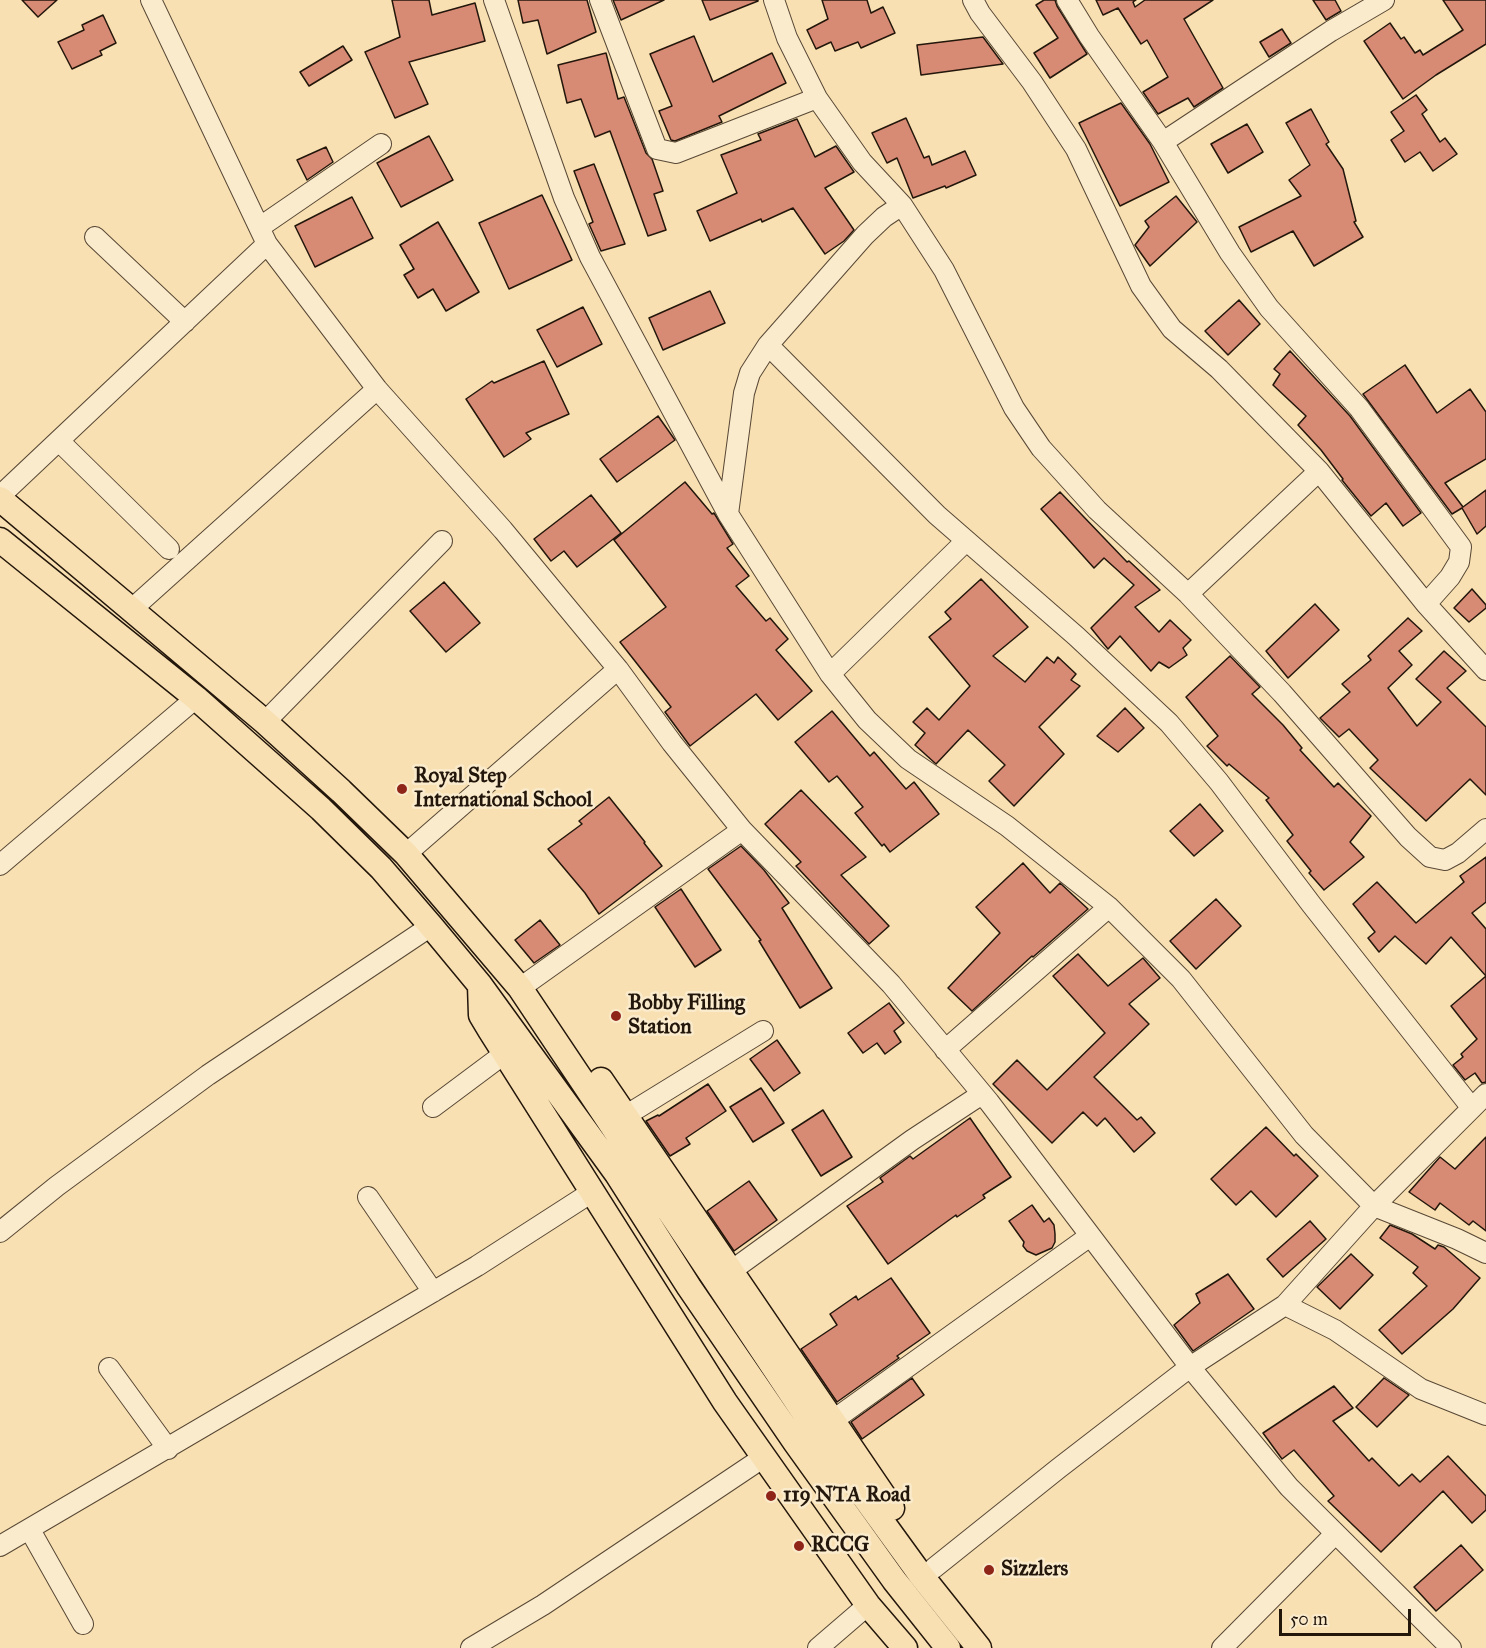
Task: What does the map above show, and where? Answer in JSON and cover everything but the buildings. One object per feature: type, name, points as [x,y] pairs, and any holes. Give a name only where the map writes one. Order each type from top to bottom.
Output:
[{"type":"main road","points":[[0,498],[265,722],[342,791],[406,854],[524,995],[817,1432],[920,1574],[979,1648]]},
{"type":"main road","points":[[2,545],[196,698],[321,810],[381,868],[431,926],[480,985],[616,1174],[689,1287],[795,1442],[894,1580],[948,1648]]},
{"type":"main road","points":[[480,985],[482,1015],[504,1054],[725,1402],[868,1605],[905,1648]]},
{"type":"main road","points":[[524,995],[559,1019],[934,1568],[999,1648]]},
{"type":"street","points":[[151,0],[264,235],[377,388],[503,530],[618,669],[672,743],[742,830],[891,984],[982,1094],[1190,1367],[1289,1487],[1451,1648]]},
{"type":"street","points":[[494,0],[564,198],[590,257],[728,514],[830,674],[867,720],[908,759],[1007,826],[1109,907],[1181,979],[1304,1135],[1374,1206],[1486,1253]]},
{"type":"street","points":[[600,0],[657,149],[676,153],[817,98]]},
{"type":"street","points":[[774,0],[786,38],[817,98],[862,162],[902,205],[944,270],[1014,408],[1041,448],[1097,510],[1188,594],[1282,693],[1408,837],[1430,857],[1445,860],[1486,829]]},
{"type":"street","points":[[973,0],[980,13],[1032,82],[1076,150],[1141,286],[1172,329],[1219,369],[1319,471],[1426,604],[1486,670]]},
{"type":"street","points":[[1067,0],[1089,36],[1163,142],[1230,252],[1269,308],[1359,408],[1461,547],[1459,562],[1450,577],[1426,604]]},
{"type":"street","points":[[1163,142],[1331,31],[1384,0]]},
{"type":"street","points":[[0,498],[185,321],[264,235],[381,144]]},
{"type":"street","points":[[728,514],[744,393],[750,373],[768,345],[865,235],[884,217],[902,205]]},
{"type":"street","points":[[95,237],[185,321]]},
{"type":"street","points":[[768,345],[937,515],[1076,636],[1168,723],[1219,782],[1311,904],[1479,1100],[1374,1206],[1285,1305],[1190,1367],[934,1568]]},
{"type":"street","points":[[132,609],[377,388]]},
{"type":"street","points":[[59,441],[169,549]]},
{"type":"street","points":[[1188,594],[1319,471]]},
{"type":"street","points":[[265,722],[442,541]]},
{"type":"street","points":[[830,674],[966,541]]},
{"type":"street","points":[[406,854],[618,669]]},
{"type":"street","points":[[0,865],[196,698]]},
{"type":"street","points":[[524,995],[742,830]]},
{"type":"street","points":[[945,1050],[1109,907]]},
{"type":"street","points":[[0,1232],[57,1186],[208,1075],[431,926]]},
{"type":"street","points":[[625,1116],[763,1031]]},
{"type":"street","points":[[433,1107],[504,1054]]},
{"type":"street","points":[[731,1272],[912,1140],[982,1094]]},
{"type":"street","points":[[0,1546],[433,1292],[592,1192]]},
{"type":"street","points":[[368,1197],[433,1292]]},
{"type":"street","points":[[832,1420],[1090,1236]]},
{"type":"street","points":[[1285,1305],[1335,1330],[1421,1389],[1486,1415]]},
{"type":"street","points":[[108,1368],[168,1449]]},
{"type":"street","points":[[471,1648],[543,1605],[764,1457]]},
{"type":"street","points":[[30,1530],[83,1624]]},
{"type":"street","points":[[1222,1648],[1335,1534]]},
{"type":"street","points":[[818,1648],[868,1605]]},
{"type":"place","name":"Royal Step International School","points":[[402,789]]},
{"type":"place","name":"Bobby Filling Station","points":[[616,1016]]},
{"type":"place","name":"119 NTA Road","points":[[771,1496]]},
{"type":"place","name":"RCCG","points":[[799,1546]]},
{"type":"place","name":"Sizzlers","points":[[989,1570]]}]
